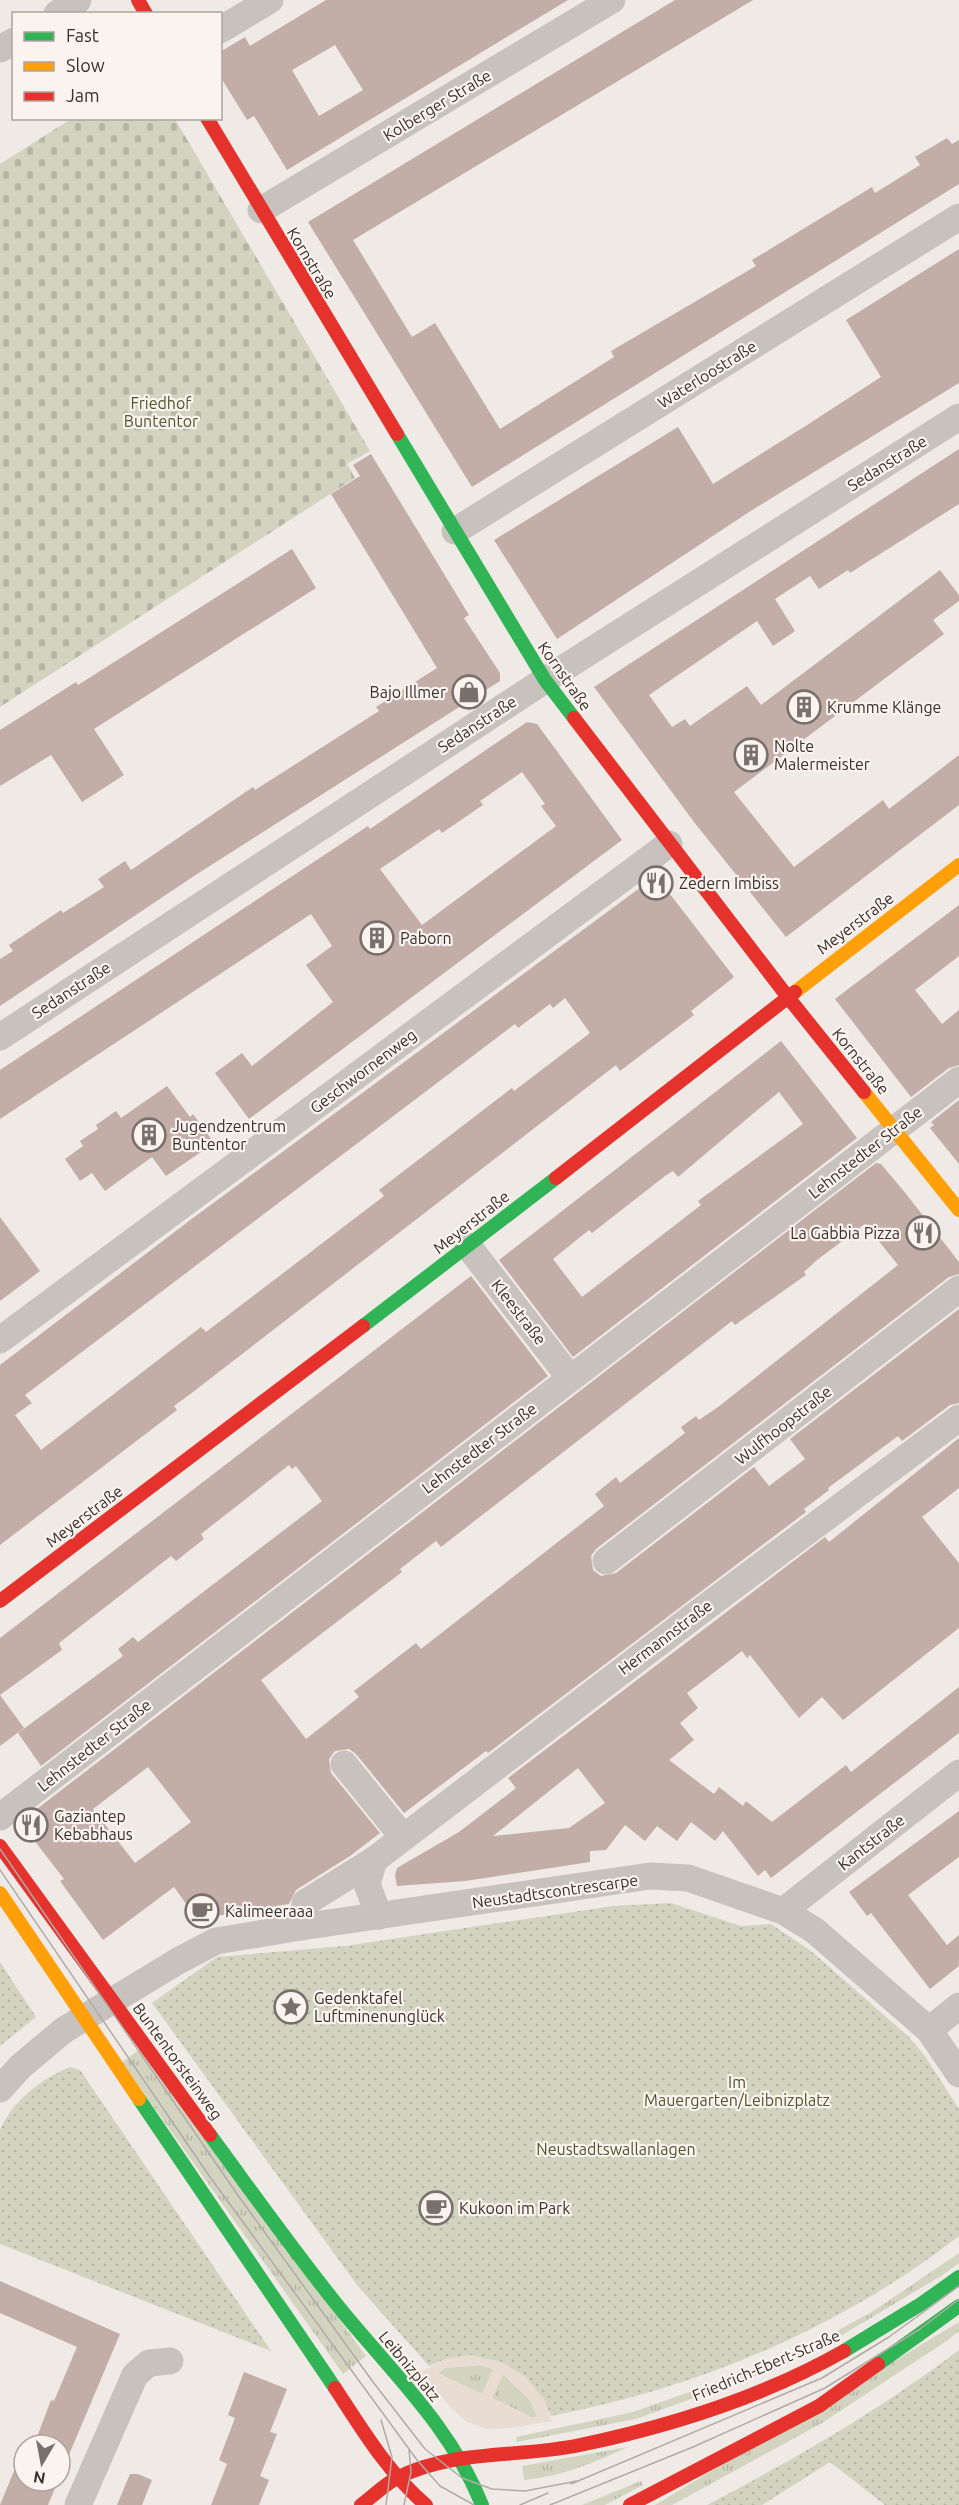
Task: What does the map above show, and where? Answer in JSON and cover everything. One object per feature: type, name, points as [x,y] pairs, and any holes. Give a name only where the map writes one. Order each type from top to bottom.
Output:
[{"type":"street","points":[[60,12],[78,0]]},
{"type":"street","points":[[222,29],[270,0]]},
{"type":"street","name":"Kolberger Straße","points":[[261,210],[612,0]]},
{"type":"street","name":"Kornstraße","points":[[208,120],[545,680],[787,996],[959,1210]]},
{"type":"street","name":"Waterloostraße","points":[[454,531],[959,217]]},
{"type":"street","name":"Sedanstraße","points":[[0,1037],[545,680],[959,417]]},
{"type":"street","name":"Geschwornenweg","points":[[0,1340],[669,844]]},
{"type":"street","name":"Meyerstraße","points":[[0,1601],[468,1246],[787,996],[959,865]]},
{"type":"street","name":"Lehnstedter Straße","points":[[0,1817],[959,1080]]},
{"type":"street","name":"Kleestraße","points":[[468,1246],[570,1378]]},
{"type":"street","name":"Wulfhoopstraße","points":[[606,1561],[959,1289]]},
{"type":"street","name":"Hermannstraße","points":[[301,1927],[305,1903],[374,1860],[959,1418]]},
{"type":"street","points":[[344,1764],[403,1837]]},
{"type":"street","name":"Kantstraße","points":[[783,1911],[959,1773]]},
{"type":"street","name":"Buntentorsteinweg","points":[[0,1846],[292,2325],[377,2451],[398,2477]]},
{"type":"street","points":[[374,1860],[368,1884],[379,1916]]},
{"type":"street","name":"Neustadtscontrescarpe","points":[[0,2089],[48,2041],[99,2008],[216,1941],[650,1876],[688,1878],[783,1911],[814,1930],[929,2030],[959,2074]]},
{"type":"street","name":"Buntentorsteinweg","points":[[0,1893],[99,2008],[329,2295]]},
{"type":"street","points":[[929,2030],[959,2006]]},
{"type":"street","name":"Friedrich-Ebert-Straße","points":[[463,2459],[542,2452],[621,2436],[710,2410],[838,2355],[893,2322],[959,2277]]},
{"type":"street","name":"Leibnizplatz","points":[[329,2295],[463,2459],[476,2484],[482,2505]]},
{"type":"street","points":[[630,2505],[819,2406],[959,2306]]},
{"type":"street","points":[[78,2505],[135,2375],[149,2363],[170,2361]]},
{"type":"street","points":[[361,2505],[398,2477],[423,2468],[463,2459]]},
{"type":"street","points":[[398,2477],[426,2505]]},
{"type":"green space","name":"Friedhof Buntentor","points":[[69,120],[176,120],[370,451],[347,464],[355,478],[0,707],[0,164]]},
{"type":"green space","name":"Neustadtswallanlagen","points":[[671,1903],[741,1926],[771,1924],[811,1951],[909,2037],[925,2056],[959,2109],[959,2236],[914,2269],[866,2299],[766,2350],[660,2389],[551,2416],[543,2398],[502,2362],[448,2358],[429,2366],[357,2285],[152,2003],[217,1957],[345,1946],[613,1906]]},
{"type":"green space","points":[[0,1962],[36,2017],[0,2046]]},
{"type":"green space","points":[[142,2048],[366,2356],[343,2374],[122,2062]]},
{"type":"green space","points":[[70,2067],[80,2070],[271,2351],[0,2244],[0,2130],[5,2119],[20,2100],[38,2085]]},
{"type":"green space","points":[[959,2253],[959,2263],[941,2276],[812,2353],[808,2347],[875,2310]]},
{"type":"green space","points":[[959,2322],[959,2331],[948,2340],[822,2423],[672,2505],[655,2505]]},
{"type":"green space","points":[[959,2350],[959,2505],[885,2505],[830,2462],[762,2505],[707,2505],[836,2433],[899,2393]]},
{"type":"green space","points":[[791,2356],[793,2362],[636,2419],[517,2442],[516,2437],[633,2412]]},
{"type":"green space","points":[[480,2365],[493,2369],[482,2394],[438,2373],[444,2368]]},
{"type":"green space","points":[[503,2374],[530,2400],[537,2416],[533,2418],[492,2398]]},
{"type":"green space","points":[[628,2447],[578,2468],[524,2480],[522,2466]]},
{"type":"green space","points":[[641,2481],[643,2485],[605,2505],[582,2505]]},
{"type":"shaded area","points":[[471,2355],[502,2362],[525,2376],[543,2398],[552,2421],[512,2428],[488,2429],[467,2422],[452,2409],[421,2372],[448,2358]],"holes":[[[480,2365],[493,2369],[482,2394],[438,2373],[445,2368]],[[503,2375],[530,2400],[537,2417],[533,2418],[492,2398]]]},
{"type":"building","points":[[326,0],[568,0],[287,170],[254,116],[247,120],[222,79],[222,51],[245,37],[250,46]],"holes":[[[335,45],[363,90],[319,116],[292,70]]]},
{"type":"building","points":[[675,0],[753,0],[353,240],[412,337],[435,323],[500,429],[614,357],[611,351],[756,266],[752,260],[872,187],[875,193],[920,165],[915,157],[947,138],[952,144],[959,140],[959,184],[472,487],[308,222]]},
{"type":"building","points":[[959,249],[959,383],[749,512],[557,639],[494,540],[678,427],[713,484],[881,377],[846,320]]},
{"type":"building","points":[[959,449],[959,504],[850,573],[848,570],[819,589],[810,576],[775,599],[795,631],[773,646],[757,621],[649,695],[672,727],[685,719],[690,726],[747,686],[761,705],[940,570],[959,595],[959,601],[933,620],[944,634],[734,792],[794,867],[883,800],[889,809],[959,755],[959,805],[786,937],[694,822],[594,687]]},
{"type":"building","points":[[371,454],[469,615],[464,618],[500,673],[500,681],[194,876],[0,1006],[0,959],[13,951],[9,945],[61,910],[63,913],[104,887],[98,879],[125,861],[131,870],[253,787],[255,790],[379,711],[376,707],[437,668],[331,494],[360,476],[353,465]]},
{"type":"building","points":[[292,549],[316,588],[94,729],[124,775],[82,802],[51,755],[0,786],[0,730],[76,682],[78,685]]},
{"type":"building","points":[[527,722],[537,724],[622,840],[249,1119],[215,1073],[242,1053],[252,1066],[333,1002],[306,965],[332,946],[311,914],[0,1119],[0,1070],[368,826],[370,829]],"holes":[[[522,772],[545,804],[541,806],[556,826],[422,925],[380,869],[439,829],[442,833],[483,805],[480,801]]]},
{"type":"building","points":[[656,876],[734,977],[691,1011],[694,1015],[620,1071],[616,1065],[174,1406],[177,1410],[0,1545],[0,1365],[193,1218]],"holes":[[[565,998],[590,1033],[514,1091],[512,1088],[379,1190],[384,1196],[206,1332],[201,1327],[41,1450],[15,1415],[32,1403],[25,1395],[515,1024],[518,1028],[550,1004],[553,1008]]]},
{"type":"building","points":[[959,905],[959,956],[915,990],[942,1024],[959,1010],[959,1065],[949,1068],[911,1097],[835,999]]},
{"type":"building","points":[[781,1041],[857,1138],[573,1357],[499,1260]],"holes":[[[779,1092],[803,1124],[698,1201],[701,1205],[582,1297],[553,1259],[589,1230],[592,1233],[665,1176],[673,1171],[678,1177]]]},
{"type":"building","name":"Jugendzentrum Buntentor","points":[[167,1086],[190,1117],[193,1114],[214,1143],[166,1176],[152,1157],[105,1191],[92,1173],[80,1181],[65,1159],[83,1146],[80,1141],[98,1129],[96,1125],[116,1111],[121,1118]]},
{"type":"building","points":[[959,1100],[959,1164],[930,1128],[934,1125],[931,1122]]},
{"type":"building","points":[[876,1163],[881,1164],[907,1195],[959,1262],[959,1274],[949,1277],[596,1549],[591,1556],[593,1570],[601,1576],[616,1573],[754,1467],[769,1486],[805,1459],[790,1439],[959,1309],[959,1403],[950,1405],[902,1441],[898,1436],[828,1488],[829,1490],[804,1509],[806,1512],[488,1753],[486,1751],[404,1813],[356,1754],[349,1749],[335,1751],[329,1759],[331,1773],[380,1833],[350,1856],[296,1890],[289,1904],[197,1919],[174,1887],[103,1940],[60,1881],[64,1879],[20,1822]],"holes":[[[865,1224],[898,1265],[718,1407],[699,1420],[696,1416],[681,1427],[685,1433],[620,1483],[616,1477],[595,1494],[604,1506],[421,1649],[416,1643],[354,1691],[359,1697],[306,1739],[261,1680],[402,1572],[400,1569],[436,1541],[441,1547],[732,1321],[735,1325],[806,1275],[804,1272],[817,1260]],[[148,1767],[191,1822],[135,1863],[93,1809]]]},
{"type":"building","points":[[0,1217],[40,1271],[0,1301]]},
{"type":"building","points":[[471,1276],[548,1376],[41,1766],[18,1733],[123,1656],[118,1649],[133,1637],[138,1642],[322,1501],[296,1466],[292,1469],[289,1465],[201,1534],[204,1539],[176,1561],[171,1556],[59,1643],[62,1650],[0,1695],[0,1638]]},
{"type":"building","points":[[959,1438],[959,1488],[922,1517],[959,1563],[959,1628],[843,1720],[822,1697],[799,1718],[750,1655],[747,1658],[742,1651],[687,1693],[698,1708],[680,1723],[694,1740],[669,1760],[714,1794],[719,1787],[743,1806],[746,1801],[772,1822],[846,1765],[851,1772],[959,1687],[959,1733],[771,1878],[765,1870],[758,1876],[723,1831],[715,1841],[691,1822],[677,1841],[657,1826],[645,1841],[625,1825],[606,1850],[590,1851],[590,1862],[465,1881],[397,1886],[395,1875],[397,1868],[459,1832],[516,1788],[508,1778],[825,1537],[829,1542]],"holes":[[[578,1768],[605,1803],[569,1828],[493,1836]]]},
{"type":"building","points":[[0,1695],[24,1728],[0,1746]]},
{"type":"building","points":[[959,1811],[959,1857],[908,1895],[947,1945],[959,1935],[959,1966],[930,1989],[871,1913],[867,1916],[849,1892]]},
{"type":"building","points":[[0,2281],[120,2334],[72,2448],[72,2433],[39,2433],[51,2400],[54,2401],[77,2347],[0,2313]]},
{"type":"building","points":[[244,2372],[287,2389],[270,2432],[277,2434],[260,2476],[269,2480],[259,2505],[211,2505],[227,2464],[219,2460],[235,2418],[228,2415]]},
{"type":"building","points":[[130,2474],[138,2474],[152,2480],[142,2505],[117,2505]]},
{"type":"building","points":[[12,2476],[12,2493],[53,2493],[48,2505],[0,2505]]},
{"type":"tram line","points":[[0,1849],[237,2194],[373,2382],[425,2449],[462,2478],[492,2489],[525,2491],[577,2481]]},
{"type":"tram line","points":[[0,1870],[210,2177],[417,2460],[440,2486],[474,2505]]},
{"type":"tram line","points":[[571,2484],[822,2378],[889,2337],[959,2286]]},
{"type":"tram line","points":[[550,2505],[693,2447],[825,2388],[920,2329],[959,2299]]},
{"type":"tram line","points":[[381,2420],[392,2457],[386,2505]]},
{"type":"tram line","points":[[404,2505],[411,2472],[409,2450]]},
{"type":"tram line","points":[[520,2505],[548,2493]]},
{"type":"traffic: fast","points":[[397,434],[545,680],[574,718]]},
{"type":"traffic: fast","points":[[363,1326],[556,1178]]},
{"type":"traffic: fast","points":[[139,2099],[335,2388]]},
{"type":"traffic: fast","points":[[210,2135],[312,2273],[440,2429],[470,2478],[482,2505]]},
{"type":"traffic: fast","points":[[844,2351],[921,2304],[959,2277]]},
{"type":"traffic: fast","points":[[878,2364],[959,2306]]},
{"type":"traffic: slow","points":[[795,992],[959,865]]},
{"type":"traffic: slow","points":[[864,1092],[959,1210]]},
{"type":"traffic: slow","points":[[0,1893],[139,2099]]},
{"type":"traffic: jam","points":[[138,0],[145,12]]},
{"type":"traffic: jam","points":[[208,120],[397,434]]},
{"type":"traffic: jam","points":[[574,718],[787,996],[864,1092]]},
{"type":"traffic: jam","points":[[556,1178],[795,992]]},
{"type":"traffic: jam","points":[[0,1601],[363,1326]]},
{"type":"traffic: jam","points":[[0,1846],[210,2135]]},
{"type":"traffic: jam","points":[[361,2505],[392,2481],[418,2469],[464,2458],[557,2449],[648,2429],[749,2396],[844,2351]]},
{"type":"traffic: jam","points":[[630,2505],[819,2406],[878,2364]]},
{"type":"traffic: jam","points":[[335,2388],[388,2465],[426,2505]]},
{"type":"place","name":"Bajo Illmer","points":[[469,692]]},
{"type":"place","name":"Krumme Klänge","points":[[804,707]]},
{"type":"place","name":"Nolte Malermeister","points":[[751,755]]},
{"type":"place","name":"Zedern Imbiss","points":[[656,883]]},
{"type":"place","name":"Paborn","points":[[377,938]]},
{"type":"place","name":"Jugendzentrum Buntentor","points":[[149,1135]]},
{"type":"place","name":"La Gabbia Pizza","points":[[923,1233]]},
{"type":"place","name":"Gaziantep Kebabhaus","points":[[31,1825]]},
{"type":"place","name":"Kalimeeraaa","points":[[202,1911]]},
{"type":"place","name":"Gedenktafel Luftminenunglück","points":[[291,2007]]},
{"type":"place","name":"Kukoon im Park","points":[[436,2208]]},
{"type":"park label","name":"Im Mauergarten/Leibnizplatz","points":[[737,2091]]}]
